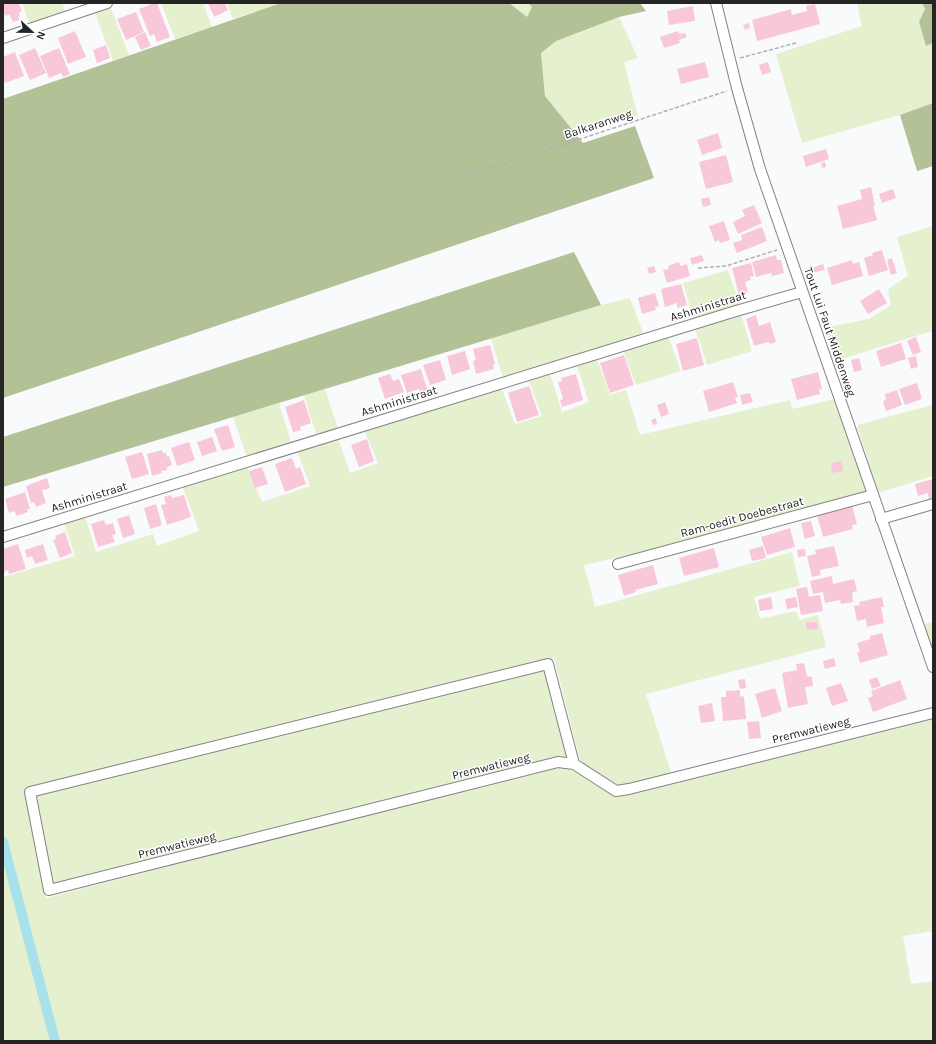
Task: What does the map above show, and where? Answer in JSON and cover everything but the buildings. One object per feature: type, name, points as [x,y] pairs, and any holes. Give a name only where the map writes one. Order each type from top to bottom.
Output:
[{"type":"street","points":[[3,38],[107,3]]},
{"type":"street","name":"Tout Lui Faut Middenweg","points":[[716,3],[737,88],[760,169],[933,666]]},
{"type":"street","name":"Ashministraat","points":[[3,537],[728,313],[802,292]]},
{"type":"street","name":"Ram-oedit Doebestraat","points":[[618,564],[873,495]]},
{"type":"street","points":[[881,519],[933,504]]},
{"type":"street","name":"Premwatieweg","points":[[574,764],[548,664],[30,792],[49,890],[558,762],[574,764],[616,791],[628,790],[933,713]]},
{"type":"path","points":[[730,60],[796,43]]},
{"type":"path","name":"Balkaranweg","points":[[464,177],[737,88]]},
{"type":"path","points":[[698,268],[726,266],[786,247]]},
{"type":"green space","points":[[22,3],[62,3],[66,13],[30,25]]},
{"type":"green space","points":[[161,3],[203,3],[212,27],[175,39]]},
{"type":"green space","points":[[227,3],[281,3],[233,19]]},
{"type":"green space","points":[[281,3],[509,3],[527,17],[532,7],[528,3],[640,3],[646,11],[619,17],[556,41],[541,53],[545,96],[583,143],[635,126],[654,178],[3,398],[3,99]]},
{"type":"green space","points":[[509,3],[528,3],[533,7],[527,18]]},
{"type":"green space","points":[[857,3],[922,3],[925,9],[919,22],[926,46],[933,43],[933,103],[900,115],[802,143],[776,54],[862,26]]},
{"type":"green space","points":[[922,3],[933,3],[933,43],[926,46],[919,22],[925,9]]},
{"type":"green space","points":[[110,6],[129,55],[113,61],[95,13]]},
{"type":"green space","points":[[619,17],[638,58],[624,62],[638,116],[577,136],[545,96],[541,53],[556,41]]},
{"type":"green space","points":[[933,103],[933,166],[917,171],[900,115]]},
{"type":"green space","points":[[933,226],[933,333],[932,331],[835,361],[824,328],[869,319],[891,305],[888,289],[908,276],[897,237]]},
{"type":"green space","points":[[574,252],[601,305],[3,487],[3,437]]},
{"type":"green space","points":[[728,270],[740,306],[694,320],[683,283]]},
{"type":"green space","points":[[630,298],[644,335],[503,378],[491,338],[601,305]]},
{"type":"green space","points":[[741,314],[752,351],[707,365],[695,328]]},
{"type":"green space","points":[[668,336],[681,371],[636,385],[623,350]]},
{"type":"green space","points":[[597,359],[610,395],[626,390],[640,435],[790,400],[792,409],[835,399],[868,492],[708,537],[584,565],[595,607],[792,552],[800,586],[754,597],[760,619],[796,611],[799,620],[818,615],[826,647],[646,694],[672,775],[625,785],[615,786],[594,773],[580,760],[554,658],[26,789],[46,898],[559,766],[569,768],[618,795],[933,716],[933,931],[903,936],[911,984],[933,981],[933,1041],[3,1041],[3,577],[75,556],[64,524],[85,516],[96,552],[153,534],[157,546],[199,531],[182,485],[247,466],[262,502],[310,486],[297,451],[338,438],[350,473],[378,463],[364,430],[501,387],[515,424],[542,416],[528,379],[550,374],[562,412],[589,402],[577,366]]},
{"type":"green space","points":[[325,389],[338,428],[316,434],[304,395]]},
{"type":"green space","points":[[279,403],[291,442],[247,457],[233,417]]},
{"type":"green space","points":[[933,405],[933,476],[878,493],[857,425]]},
{"type":"green space","points":[[933,622],[933,653],[924,624]]},
{"type":"green space","points":[[545,670],[567,756],[53,885],[35,795]]},
{"type":"waterway","points":[[3,842],[55,1041]]}]
